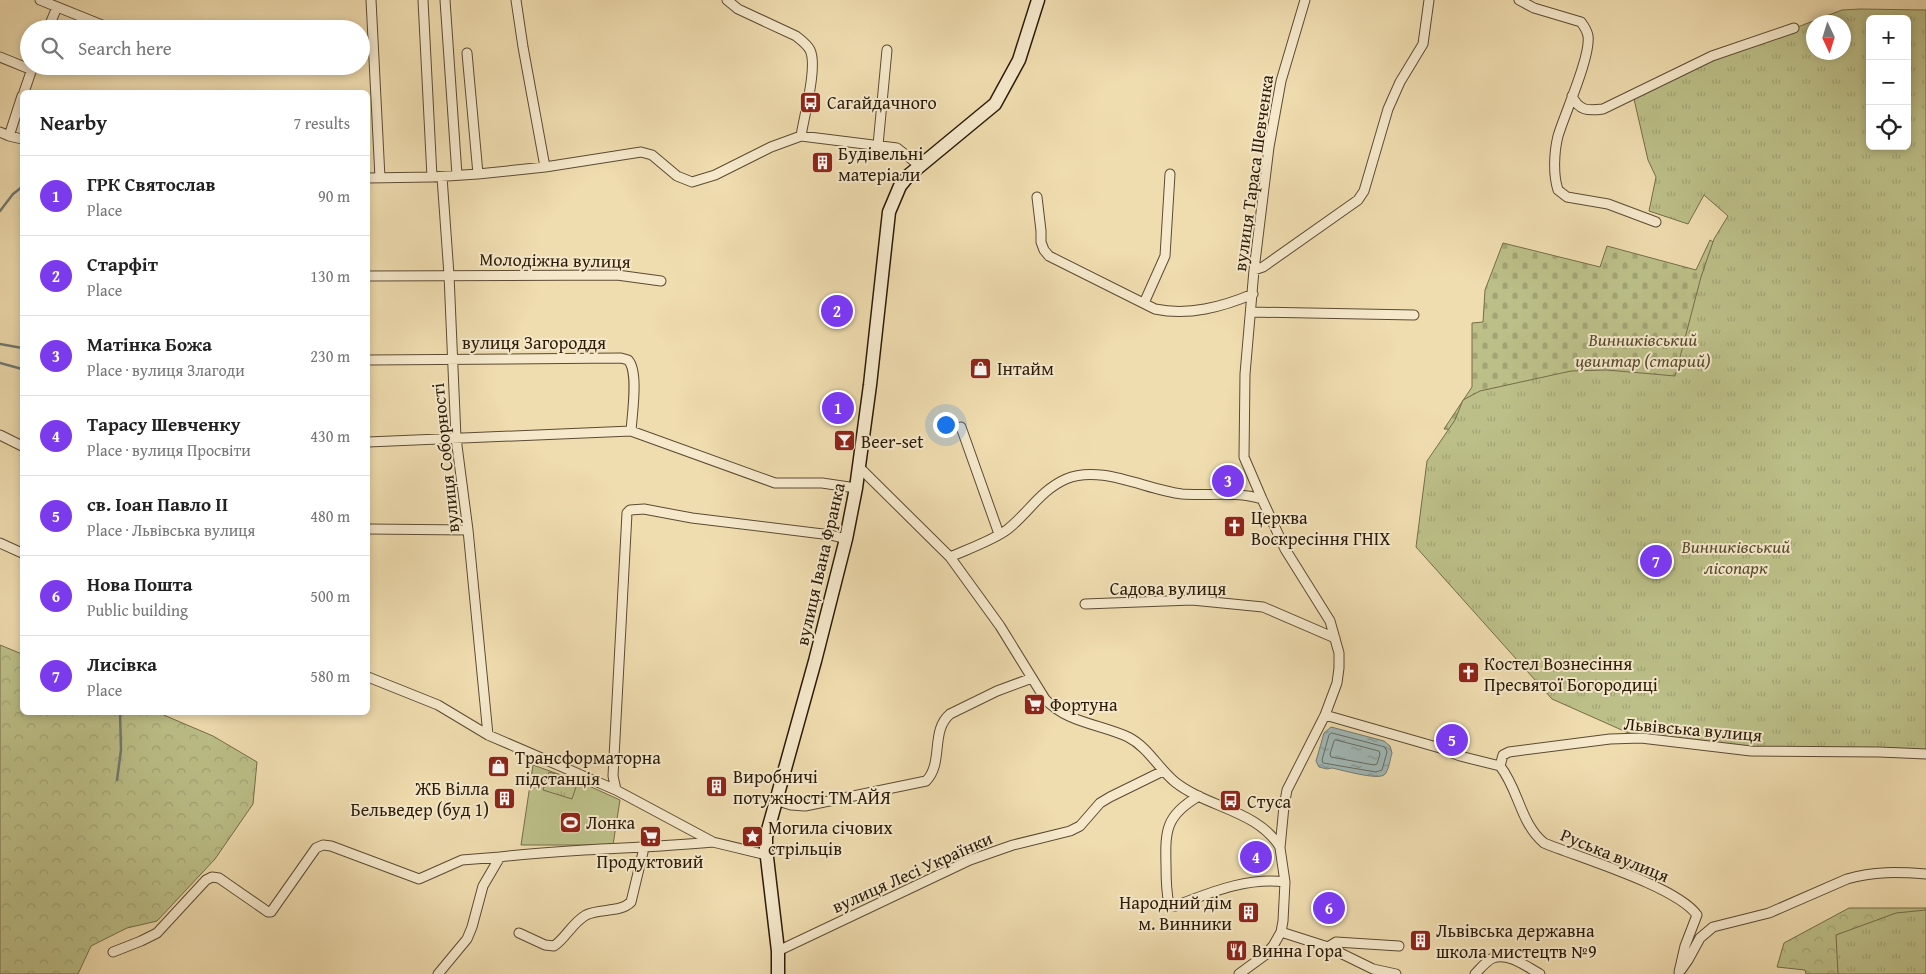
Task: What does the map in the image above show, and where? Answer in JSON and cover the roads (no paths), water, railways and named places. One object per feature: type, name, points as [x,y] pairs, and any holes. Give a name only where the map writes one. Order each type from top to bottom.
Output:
[{"type":"street","points":[[40,0],[90,20]]},
{"type":"street","points":[[371,0],[380,178]]},
{"type":"street","points":[[423,0],[432,177]]},
{"type":"street","points":[[445,0],[457,175]]},
{"type":"street","points":[[516,0],[545,167]]},
{"type":"street","points":[[727,0],[738,9],[796,36],[810,49],[812,71],[801,136]]},
{"type":"street","name":"вулиця Івана Франка","points":[[778,974],[778,951],[766,837],[775,800],[793,745],[846,539],[860,468],[889,212],[900,186],[909,175],[995,104],[1019,60],[1038,0]]},
{"type":"street","name":"вулиця Тараса Шевченка","points":[[1239,974],[1265,956],[1274,946],[1281,932],[1285,882],[1280,848],[1287,790],[1325,715],[1337,683],[1339,668],[1339,653],[1330,621],[1286,549],[1244,457],[1245,374],[1254,270],[1269,147],[1280,81],[1304,0]]},
{"type":"street","points":[[1254,270],[1262,267],[1358,200],[1364,191],[1388,109],[1400,82],[1423,44],[1429,0]]},
{"type":"street","points":[[1519,0],[1534,8],[1580,22],[1585,27],[1588,35],[1587,49],[1557,145],[1556,174],[1558,190],[1566,197],[1608,204],[1656,222]]},
{"type":"street","points":[[52,20],[57,7]]},
{"type":"street","points":[[1572,96],[1575,104],[1582,109],[1589,111],[1603,109],[1712,56],[1794,28]]},
{"type":"street","points":[[878,145],[887,50]]},
{"type":"street","points":[[467,53],[478,174]]},
{"type":"street","points":[[0,57],[20,64]]},
{"type":"street","points":[[25,90],[30,75]]},
{"type":"street","points":[[9,136],[20,102]]},
{"type":"street","points":[[0,132],[20,139]]},
{"type":"street","points":[[370,178],[478,174],[545,167],[641,152],[652,154],[677,176],[692,182],[714,175],[771,147],[801,136],[897,148],[920,166]]},
{"type":"street","points":[[1144,303],[1166,256],[1170,174]]},
{"type":"street","name":"вулиця Соборності","points":[[442,176],[449,275],[451,358],[456,438],[468,530],[488,735]]},
{"type":"street","name":"вулиця Тараса Шевченка","points":[[1037,197],[1041,242],[1049,256],[1155,309],[1167,312],[1185,312],[1230,303],[1253,294]]},
{"type":"street","name":"Молодіжна вулиця","points":[[370,276],[617,275],[661,281]]},
{"type":"street","points":[[1251,312],[1414,315]]},
{"type":"street","name":"вулиця Загороддя","points":[[370,360],[621,358],[628,360],[633,367],[631,431]]},
{"type":"street","points":[[961,427],[999,534]]},
{"type":"street","points":[[370,442],[631,431],[775,483],[822,483],[856,488]]},
{"type":"street","points":[[0,435],[20,445]]},
{"type":"street","points":[[860,468],[950,557],[1000,626],[1050,705],[1084,722],[1112,730],[1130,738],[1143,747],[1174,781],[1198,796],[1259,824],[1274,837],[1280,848]]},
{"type":"street","points":[[950,557],[1008,529],[1045,491],[1075,476],[1091,474],[1117,478],[1181,494],[1249,496],[1262,499]]},
{"type":"street","points":[[616,790],[613,776],[627,513],[634,508],[644,509],[692,518],[831,535],[846,539]]},
{"type":"street","points":[[370,529],[468,530]]},
{"type":"street","points":[[0,543],[20,552]]},
{"type":"street","name":"Садова вулиця","points":[[1085,604],[1192,600],[1263,607],[1335,638]]},
{"type":"street","points":[[370,678],[438,705],[488,735],[616,790],[713,842],[767,856]]},
{"type":"street","points":[[775,800],[792,805],[805,806],[926,781],[931,776],[941,726],[945,718],[997,691],[1032,678]]},
{"type":"street","points":[[1325,715],[1440,748],[1460,756],[1500,766]]},
{"type":"street","name":"Львівська вулиця","points":[[1500,766],[1503,756],[1509,752],[1610,739],[1641,738],[1751,751],[1926,754]]},
{"type":"street","name":"Руська вулиця","points":[[1500,766],[1511,782],[1528,825],[1534,835],[1544,843],[1659,889],[1692,909],[1697,915],[1685,946],[1679,973]]},
{"type":"street","name":"вулиця Лесі Українки","points":[[778,951],[970,860],[1013,845],[1070,831],[1080,826],[1100,803],[1163,771]]},
{"type":"street","points":[[1198,796],[1174,817],[1166,831],[1166,874],[1169,904],[1175,906],[1221,889],[1249,882],[1270,880],[1285,882]]},
{"type":"street","points":[[113,952],[157,933],[206,880],[212,877],[219,878],[268,912],[271,912],[316,848],[320,846],[331,846],[419,879],[462,860],[541,852],[644,848],[713,842]]},
{"type":"street","points":[[518,933],[545,945],[554,946],[585,916],[595,911],[627,906],[631,902],[644,848]]},
{"type":"street","points":[[438,974],[467,939],[472,927],[482,886],[500,857]]},
{"type":"street","points":[[1679,973],[1700,938],[1713,926],[1769,913],[1859,875],[1883,871],[1926,874]]},
{"type":"street","points":[[1281,932],[1328,947],[1373,969],[1396,974]]},
{"type":"street","points":[[1328,947],[1336,942],[1399,946]]},
{"type":"street","points":[[1475,974],[1492,958],[1501,957],[1510,958],[1540,974]]},
{"type":"water","points":[[1331,727],[1384,741],[1390,746],[1392,753],[1386,773],[1374,776],[1319,767],[1316,761],[1324,733]]},
{"type":"waterway","points":[[0,211],[13,194],[20,189]]},
{"type":"waterway","points":[[0,344],[20,348]]},
{"type":"waterway","points":[[0,363],[20,368]]},
{"type":"waterway","points":[[117,780],[121,750],[120,715]]},
{"type":"place","name":"Сагайдачного","points":[[811,102]]},
{"type":"place","name":"Будівельні матеріали","points":[[822,163]]},
{"type":"place","name":"Старфіт","points":[[837,311]]},
{"type":"place","name":"Інтайм","points":[[981,368]]},
{"type":"place","name":"ГРК Святослав","points":[[838,408]]},
{"type":"place","name":"Beer-set","points":[[845,441]]},
{"type":"place","name":"Матінка Божа","points":[[1228,481]]},
{"type":"place","name":"Церква Воскресіння ГНІХ","points":[[1235,527]]},
{"type":"place","name":"Лисівка","points":[[1656,561]]},
{"type":"place","name":"Костел Вознесіння Пресвятої Богородиці","points":[[1468,673]]},
{"type":"place","name":"Фортуна","points":[[1034,704]]},
{"type":"place","name":"св. Іоан Павло ІІ","points":[[1452,740]]},
{"type":"place","name":"Трансформаторна підстанція","points":[[499,767]]},
{"type":"place","name":"Виробничі потужності ТМ АЙЯ","points":[[717,786]]},
{"type":"place","name":"ЖБ Вілла Бельведер (буд 1)","points":[[505,798]]},
{"type":"place","name":"Стуса","points":[[1231,801]]},
{"type":"place","name":"Лонка","points":[[570,822]]},
{"type":"place","name":"Продуктовий","points":[[650,836]]},
{"type":"place","name":"Могила січових стрільців","points":[[752,837]]},
{"type":"place","name":"Тарасу Шевченку","points":[[1256,857]]},
{"type":"place","name":"Нова Пошта","points":[[1329,908]]},
{"type":"place","name":"Народний дім м. Винники","points":[[1248,912]]},
{"type":"place","name":"Львівська державна школа мистецтв №9","points":[[1420,940]]},
{"type":"place","name":"Винна Гора","points":[[1236,950]]},
{"type":"park label","name":"Винниківський цвинтар (старий)","points":[[1643,349]]},
{"type":"park label","name":"Винниківський лісопарк","points":[[1736,556]]}]
